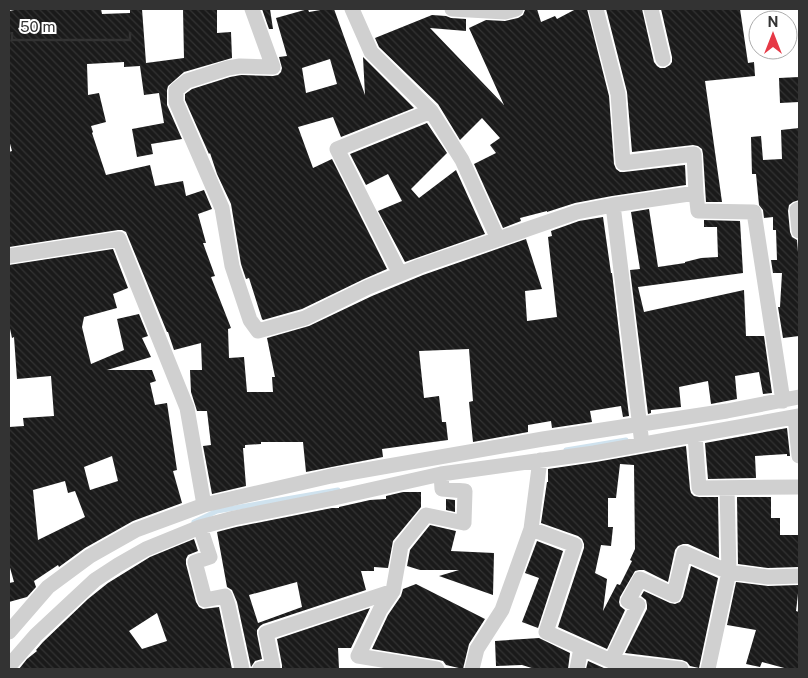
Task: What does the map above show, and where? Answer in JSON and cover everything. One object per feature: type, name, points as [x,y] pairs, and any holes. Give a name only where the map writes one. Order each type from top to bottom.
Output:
[{"type":"street","points":[[252,9],[274,67],[240,66],[187,81],[176,90],[176,102],[222,208],[232,266],[250,320],[258,331],[305,318],[368,287],[420,266],[577,212],[696,193]]},
{"type":"street","points":[[352,9],[371,52],[431,111],[462,160],[498,239]]},
{"type":"street","points":[[452,9],[505,12],[516,9]]},
{"type":"street","points":[[596,9],[618,94],[624,163],[694,154],[698,211],[754,212],[782,401]]},
{"type":"street","points":[[651,9],[663,59]]},
{"type":"street","points":[[400,274],[337,149],[431,111]]},
{"type":"street","points":[[613,205],[642,444]]},
{"type":"street","points":[[799,209],[797,210],[799,231]]},
{"type":"street","points":[[9,256],[119,239],[187,408],[204,505]]},
{"type":"street","points":[[9,632],[48,587],[90,556],[136,530],[204,505],[331,476],[543,439],[727,411],[799,397]]},
{"type":"street","points":[[9,666],[36,635],[95,580],[118,564],[146,549],[200,527],[441,474],[695,436],[797,417],[799,456]]},
{"type":"street","points":[[695,436],[699,488],[799,487]]},
{"type":"street","points":[[472,669],[477,649],[502,610],[532,529],[540,460]]},
{"type":"street","points":[[437,669],[358,656],[380,610],[393,591],[401,546],[426,515],[464,523],[465,491],[442,489],[441,474]]},
{"type":"street","points":[[708,669],[729,572],[727,488]]},
{"type":"street","points":[[200,527],[210,557],[195,562],[205,600],[225,596],[242,669]]},
{"type":"street","points":[[532,529],[575,545],[546,632],[610,661],[653,668],[681,669]]},
{"type":"street","points":[[136,530],[146,549]]},
{"type":"street","points":[[610,661],[638,605],[628,601],[640,579],[674,595],[684,553],[729,572],[768,577],[799,576]]},
{"type":"street","points":[[260,669],[274,667],[266,633],[393,591]]},
{"type":"street","points":[[577,669],[581,648]]},
{"type":"building","points":[[20,9],[101,9],[102,14],[130,13],[130,9],[142,9],[146,63],[184,58],[183,9],[217,9],[217,33],[231,32],[232,58],[184,72],[168,86],[167,105],[182,139],[151,144],[153,154],[137,157],[132,129],[164,123],[159,93],[144,95],[140,66],[124,67],[124,62],[87,64],[88,95],[99,93],[106,122],[91,126],[106,175],[150,165],[155,186],[183,181],[186,196],[204,190],[212,209],[198,214],[206,243],[203,243],[215,276],[211,277],[231,328],[228,329],[229,358],[244,357],[247,392],[273,392],[272,377],[275,377],[267,338],[309,326],[372,296],[423,275],[526,239],[542,289],[525,291],[527,321],[557,317],[548,237],[552,236],[551,231],[579,221],[603,217],[612,273],[629,416],[623,417],[621,406],[590,411],[592,422],[552,428],[551,421],[528,425],[528,432],[473,442],[469,402],[473,401],[469,349],[419,351],[424,398],[439,396],[442,422],[446,422],[448,440],[382,449],[383,457],[306,472],[303,442],[261,442],[261,444],[245,445],[245,448],[243,448],[246,486],[212,494],[203,446],[211,445],[207,411],[197,411],[191,392],[190,370],[202,370],[201,343],[174,350],[126,232],[118,230],[9,247],[9,152],[12,151],[9,140],[9,11]]},
{"type":"building","points":[[262,9],[270,9],[273,29],[269,29]]},
{"type":"building","points":[[308,9],[309,12],[334,9],[365,95],[363,57],[414,108],[341,137],[333,117],[298,127],[313,168],[332,159],[387,269],[302,309],[263,320],[249,278],[246,279],[241,264],[231,204],[185,100],[185,94],[192,89],[230,77],[241,75],[278,75],[282,68],[279,57],[287,56],[276,18]],"holes":[[[330,59],[337,84],[306,93],[302,68]]]},
{"type":"building","points":[[537,9],[541,22],[555,16],[557,19],[576,9],[587,9],[609,96],[614,164],[616,169],[624,172],[685,165],[686,185],[575,203],[520,218],[521,221],[503,228],[474,164],[496,153],[490,145],[500,138],[482,118],[460,140],[438,104],[379,47],[375,38],[432,15],[466,19],[466,31],[430,28],[504,105],[469,28],[486,20],[505,21],[518,18],[523,15],[525,10]]},
{"type":"building","points":[[606,9],[642,9],[654,62],[660,68],[665,68],[672,62],[672,57],[661,9],[740,9],[748,63],[754,62],[755,76],[705,81],[722,202],[706,202],[703,154],[702,149],[698,146],[632,152],[627,92]]},
{"type":"building","points":[[799,77],[799,102],[780,103],[779,78]]},
{"type":"building","points":[[427,123],[447,153],[411,189],[419,198],[456,170],[485,234],[405,262],[378,211],[402,201],[388,174],[366,185],[350,154]]},
{"type":"building","points":[[799,128],[799,200],[789,205],[788,211],[790,232],[792,237],[797,240],[799,336],[783,338],[778,307],[780,307],[782,273],[773,273],[771,260],[777,260],[776,230],[773,230],[773,217],[764,218],[763,210],[759,205],[756,174],[752,174],[751,137],[761,136],[763,160],[782,159],[781,130]]},
{"type":"building","points":[[649,209],[658,267],[685,263],[701,258],[718,257],[717,227],[704,227],[704,220],[740,221],[743,273],[638,287],[644,312],[744,290],[746,336],[764,336],[772,393],[763,394],[759,372],[735,376],[737,399],[711,404],[708,381],[679,387],[681,407],[651,410],[651,413],[648,414],[630,270],[640,269],[631,212]]},
{"type":"building","points":[[113,249],[128,288],[113,294],[117,308],[84,317],[82,327],[91,364],[124,350],[117,319],[139,314],[148,336],[142,338],[151,357],[107,370],[152,370],[156,381],[150,383],[155,405],[167,403],[177,470],[173,471],[182,503],[133,521],[85,548],[59,567],[58,565],[34,581],[36,587],[27,597],[9,602],[9,583],[14,582],[9,564],[9,427],[24,426],[23,418],[54,416],[51,376],[17,379],[14,337],[12,338],[9,324],[9,265]],"holes":[[[112,456],[118,481],[90,490],[84,467]],[[65,481],[68,493],[75,491],[85,517],[38,540],[33,490]]]},
{"type":"building","points":[[787,428],[790,456],[787,456],[787,454],[755,456],[756,478],[708,479],[705,443]]},
{"type":"building","points":[[686,446],[691,493],[699,497],[718,497],[719,558],[688,544],[683,544],[675,550],[668,582],[644,570],[635,571],[620,597],[620,606],[625,610],[607,649],[558,627],[584,544],[578,536],[541,523],[548,482],[548,469]],"holes":[[[620,464],[634,465],[635,549],[630,560],[632,561],[620,585],[617,584],[603,611],[607,579],[595,573],[601,545],[611,546],[613,527],[608,527],[608,498],[616,498]]]},
{"type":"building","points":[[403,492],[421,492],[421,507],[393,541],[388,568],[374,567],[374,571],[361,571],[366,590],[260,626],[257,634],[262,659],[255,661],[251,667],[237,602],[232,590],[227,587],[217,532],[370,500],[386,499],[386,496]],"holes":[[[297,582],[302,607],[258,623],[249,595]]]},
{"type":"building","points":[[737,497],[771,497],[771,518],[780,518],[780,535],[799,535],[799,567],[768,568],[738,564]]},
{"type":"building","points":[[446,499],[455,500],[455,512],[446,510]]},
{"type":"building","points":[[430,525],[456,531],[451,551],[494,553],[493,595],[439,576],[459,570],[420,570],[407,566],[410,550]]},
{"type":"building","points":[[194,539],[198,551],[188,555],[186,564],[196,602],[203,609],[219,607],[232,669],[19,669],[43,642],[88,599],[108,583],[150,557]],"holes":[[[157,613],[167,641],[142,649],[129,631]]]},
{"type":"building","points":[[537,541],[563,551],[538,628],[522,622],[539,578],[525,573]]},
{"type":"building","points":[[691,566],[718,578],[699,668],[690,666],[682,660],[625,653],[647,609],[646,600],[641,596],[644,591],[670,603],[680,602]]},
{"type":"building","points":[[736,582],[768,586],[799,585],[796,611],[799,612],[799,669],[788,669],[762,662],[760,667],[746,664],[756,630],[727,625]]},
{"type":"building","points":[[416,584],[485,619],[469,644],[463,669],[446,665],[443,661],[439,660],[372,649],[403,589]]},
{"type":"building","points":[[370,608],[351,648],[338,648],[339,669],[282,669],[277,639]]},
{"type":"building","points":[[539,638],[570,653],[568,669],[535,669],[522,665],[496,666],[495,641]]},
{"type":"building","points":[[588,661],[606,669],[586,669]]},
{"type":"waterway","points":[[566,450],[626,440]]},
{"type":"waterway","points":[[194,522],[217,511],[338,490]]}]
